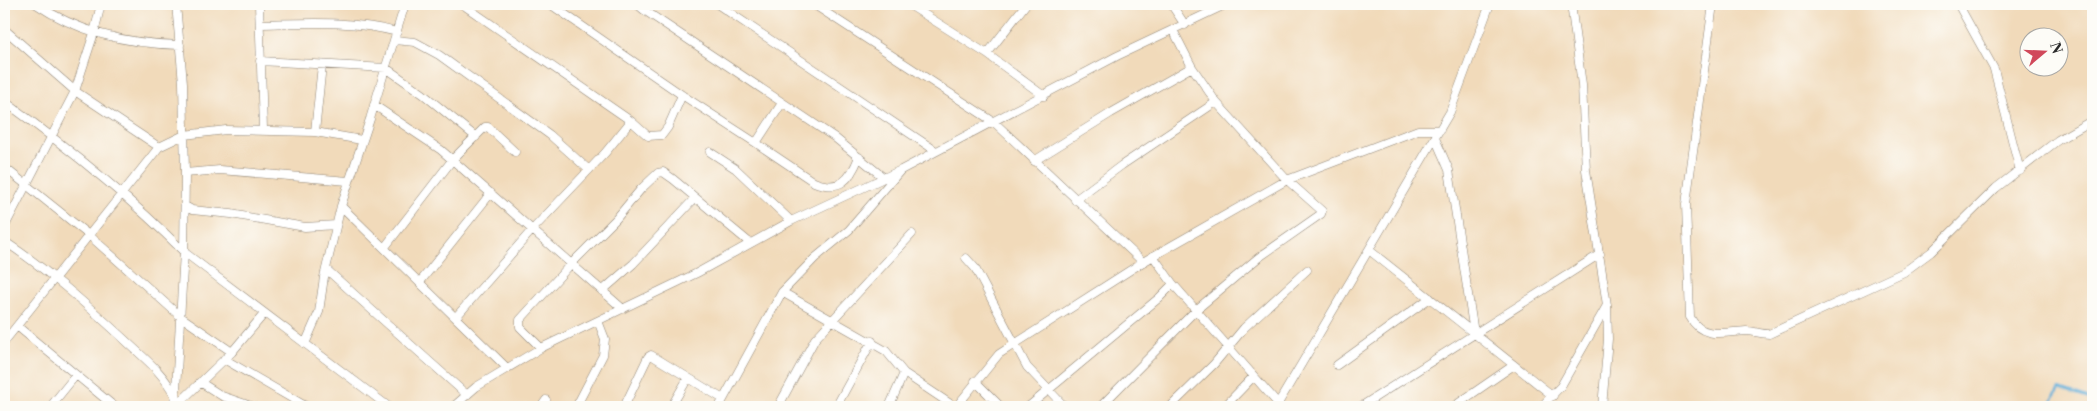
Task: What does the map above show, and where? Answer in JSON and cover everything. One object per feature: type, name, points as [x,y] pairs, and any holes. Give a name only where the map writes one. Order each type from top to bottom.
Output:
[{"type":"street","points":[[4,14],[5,4]]},
{"type":"street","points":[[36,4],[49,8],[94,33],[128,42],[180,46]]},
{"type":"street","points":[[4,228],[75,91],[94,33],[101,4]]},
{"type":"street","points":[[176,4],[185,116],[185,206],[181,317],[175,407],[232,352],[264,314]]},
{"type":"street","points":[[259,4],[263,129]]},
{"type":"street","points":[[305,344],[319,312],[326,269],[348,181],[386,68],[405,4]]},
{"type":"street","points":[[462,4],[631,121],[648,136],[662,135],[668,127],[682,95]]},
{"type":"street","points":[[550,4],[682,95],[814,182],[823,186],[844,181],[852,175],[859,157]]},
{"type":"street","points":[[637,4],[782,103],[834,136],[883,177]]},
{"type":"street","points":[[716,4],[936,151]]},
{"type":"street","points":[[813,4],[994,122],[1143,262]]},
{"type":"street","points":[[908,4],[987,54],[1044,96]]},
{"type":"street","points":[[987,54],[1026,4]]},
{"type":"street","points":[[1171,4],[1185,25]]},
{"type":"street","points":[[453,407],[506,368],[541,348],[697,273],[791,221],[901,170],[1117,56],[1227,4]]},
{"type":"street","points":[[1153,256],[1173,284],[1278,406],[1450,112],[1490,4]]},
{"type":"street","points":[[1571,4],[1582,86],[1586,170],[1607,305],[1608,340],[1602,407]]},
{"type":"street","points":[[1714,4],[1686,204],[1689,308],[1693,322],[1704,331],[1718,334],[1749,331],[1769,334],[1904,272],[1931,252],[1996,188],[2058,140],[2093,120]]},
{"type":"street","points":[[1958,4],[1994,69],[2020,171]]},
{"type":"street","points":[[261,24],[353,24],[370,25],[397,32]]},
{"type":"street","points":[[4,29],[75,91],[159,147]]},
{"type":"street","points":[[1100,407],[1196,310],[1258,258],[1321,214],[1321,208],[1287,180],[1216,102],[1192,67],[1173,30]]},
{"type":"street","points":[[394,40],[414,42],[439,55],[550,134],[588,170]]},
{"type":"street","points":[[260,61],[386,68],[423,94],[476,137]]},
{"type":"street","points":[[315,132],[322,65]]},
{"type":"street","points":[[1034,161],[1111,113],[1192,67]]},
{"type":"street","points":[[4,101],[51,135],[123,194],[184,252],[389,407]]},
{"type":"street","points":[[1075,200],[1122,165],[1216,102]]},
{"type":"street","points":[[756,142],[782,103]]},
{"type":"street","points":[[374,105],[452,159],[570,265],[623,309]]},
{"type":"street","points":[[456,317],[631,121]]},
{"type":"street","points":[[385,247],[452,159],[485,127],[488,127],[515,152]]},
{"type":"street","points":[[4,342],[159,147],[184,136],[226,130],[263,129],[315,132],[362,140]]},
{"type":"street","points":[[782,292],[872,341],[886,351],[904,373],[955,407],[999,354],[1153,256],[1287,180],[1418,130],[1440,130]]},
{"type":"street","points":[[1435,138],[1449,170],[1474,333]]},
{"type":"street","points":[[710,152],[736,169],[791,221]]},
{"type":"street","points":[[4,167],[90,236],[181,317],[232,352]]},
{"type":"street","points":[[719,407],[782,292],[815,258],[849,230],[901,170]]},
{"type":"street","points":[[185,173],[228,171],[348,181]]},
{"type":"street","points":[[541,348],[520,327],[519,323],[570,265],[616,219],[641,188],[658,173],[663,172],[750,243]]},
{"type":"street","points":[[420,282],[491,193]]},
{"type":"street","points":[[602,291],[633,264],[695,198]]},
{"type":"street","points":[[185,206],[192,210],[231,214],[305,227],[336,225]]},
{"type":"street","points":[[341,206],[385,247],[506,368]]},
{"type":"street","points":[[778,407],[815,339],[912,234]]},
{"type":"street","points":[[4,241],[56,278],[161,372],[175,397]]},
{"type":"street","points":[[1369,250],[1553,396]]},
{"type":"street","points":[[1360,407],[1600,254]]},
{"type":"street","points":[[966,258],[976,268],[1026,367],[1065,407]]},
{"type":"street","points":[[326,269],[467,395]]},
{"type":"street","points":[[1170,407],[1228,348],[1244,328],[1307,270]]},
{"type":"street","points":[[1028,407],[1159,298],[1173,284]]},
{"type":"street","points":[[1337,365],[1430,298]]},
{"type":"street","points":[[1541,407],[1561,386],[1607,305]]},
{"type":"street","points":[[576,407],[603,355],[605,339],[598,321]]},
{"type":"street","points":[[17,326],[115,407]]},
{"type":"street","points":[[836,407],[872,341]]},
{"type":"street","points":[[624,407],[650,355],[723,399]]},
{"type":"street","points":[[224,360],[307,407]]},
{"type":"street","points":[[1453,407],[1514,365]]},
{"type":"street","points":[[889,407],[904,373]]},
{"type":"street","points":[[50,407],[76,375]]},
{"type":"street","points":[[1224,407],[1253,376]]},
{"type":"street","points":[[671,407],[688,378]]},
{"type":"street","points":[[975,381],[1001,407]]},
{"type":"street","points":[[200,382],[222,396],[254,407]]},
{"type":"street","points":[[541,407],[546,400]]},
{"type":"waterway","points":[[2048,407],[2059,389],[2093,400]]}]
